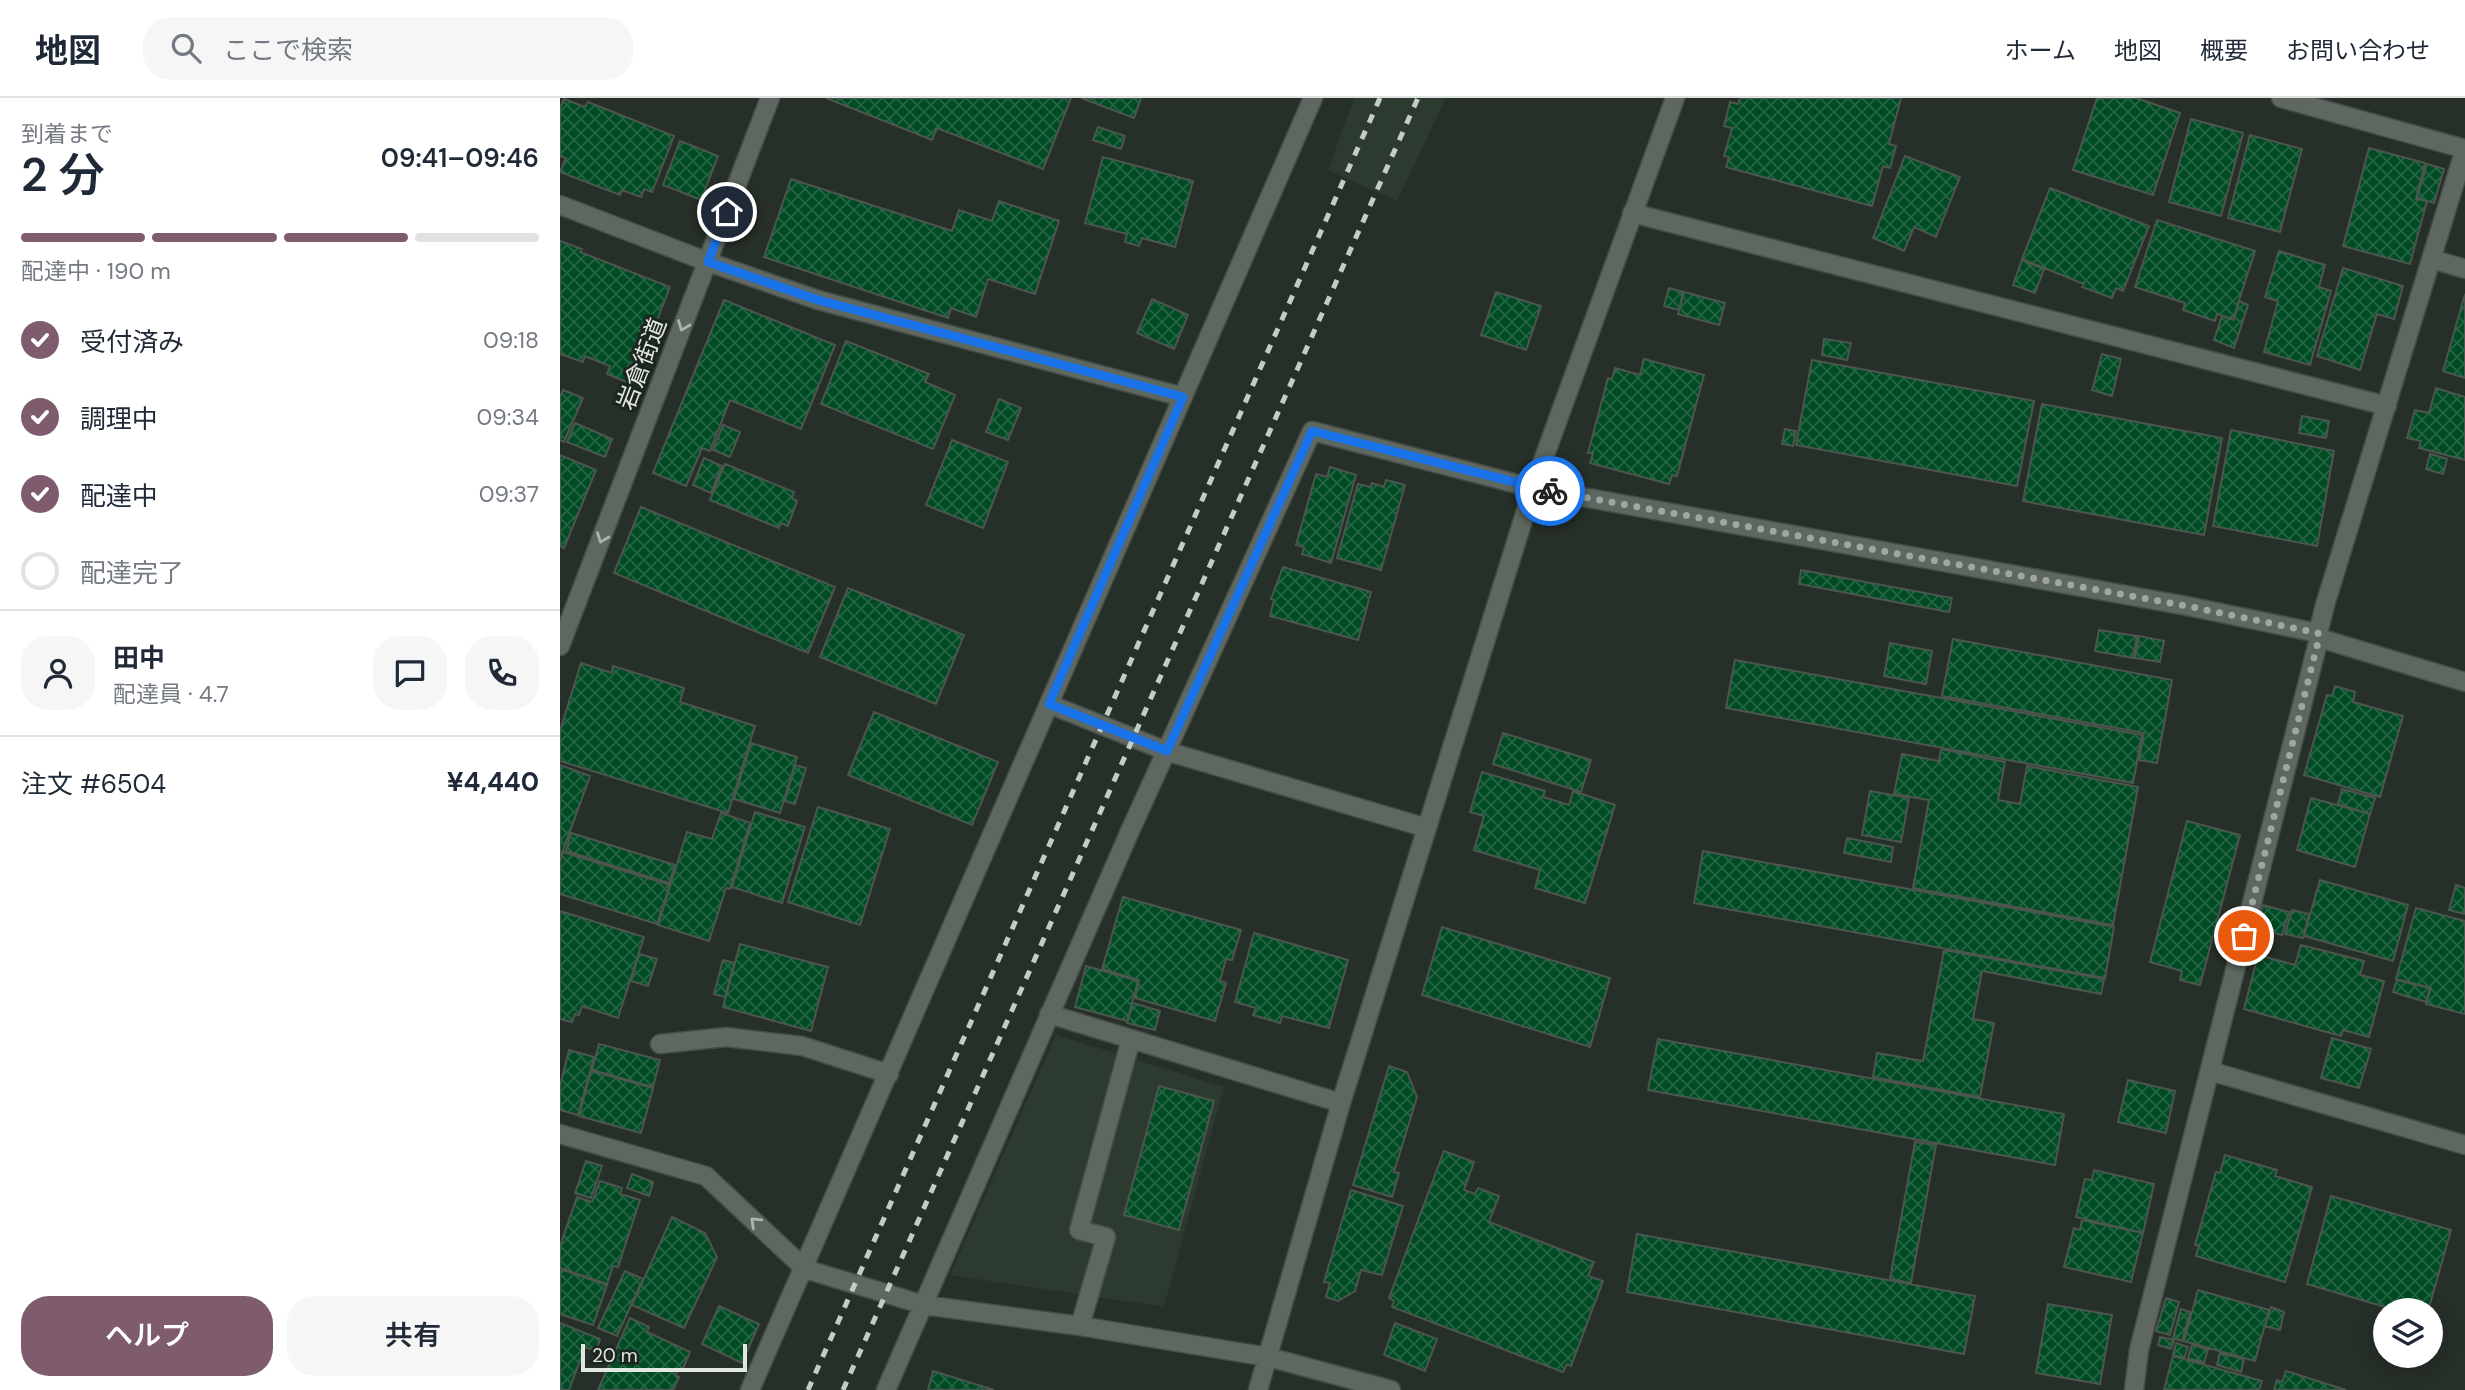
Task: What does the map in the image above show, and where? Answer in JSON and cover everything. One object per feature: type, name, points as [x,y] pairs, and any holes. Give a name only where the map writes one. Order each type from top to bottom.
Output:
[{"type":"street","name":"岩倉街道","points":[[560,646],[769,98]]},
{"type":"street","points":[[750,1390],[1314,98]]},
{"type":"street","points":[[1258,1390],[1340,1103],[1533,488],[1675,98]]},
{"type":"street","points":[[2134,1390],[2139,1350],[2319,636],[2465,149],[2281,98]]},
{"type":"street","points":[[560,205],[708,262],[818,300],[1183,397]]},
{"type":"street","points":[[1632,213],[2387,406]]},
{"type":"street","points":[[2432,259],[2465,269]]},
{"type":"street","points":[[886,1390],[1049,1014],[1312,431],[1533,488],[2187,606],[2319,636],[2465,682]]},
{"type":"street","points":[[1049,704],[1167,751],[1427,828]]},
{"type":"street","points":[[1049,1014],[1340,1103]]},
{"type":"street","points":[[660,1044],[726,1037],[802,1046],[889,1074]]},
{"type":"street","points":[[1080,1326],[1105,1237],[1079,1230],[1131,1039]]},
{"type":"street","points":[[2210,1071],[2465,1145]]},
{"type":"street","points":[[560,1134],[706,1176],[805,1269],[924,1305],[1080,1326],[1268,1357],[1391,1390]]},
{"type":"shaded area","points":[[1354,98],[1446,98],[1397,201],[1328,170]]},
{"type":"shaded area","points":[[1056,1035],[1224,1087],[1164,1307],[950,1275]]},
{"type":"building","points":[[826,98],[1071,98],[1043,169],[937,128],[932,140]]},
{"type":"building","points":[[1081,98],[1141,98],[1134,118]]},
{"type":"building","points":[[1740,98],[1901,98],[1889,144],[1896,146],[1890,168],[1883,166],[1872,206],[1726,167],[1729,157],[1724,156],[1732,128],[1724,126],[1730,102],[1738,104]]},
{"type":"building","points":[[2097,98],[2136,98],[2180,113],[2153,195],[2073,170]]},
{"type":"building","points":[[564,99],[585,107],[588,102],[674,136],[652,192],[644,189],[641,197],[622,190],[620,195],[560,172],[566,158],[560,156],[560,108]]},
{"type":"building","points":[[2191,119],[2243,133],[2221,216],[2169,202]]},
{"type":"building","points":[[1098,127],[1125,136],[1121,149],[1093,140]]},
{"type":"building","points":[[2250,135],[2302,149],[2280,232],[2228,218]]},
{"type":"building","points":[[680,141],[718,156],[701,200],[663,185]]},
{"type":"building","points":[[2369,148],[2425,163],[2416,199],[2427,201],[2410,264],[2343,246]]},
{"type":"building","points":[[1905,156],[1960,177],[1936,237],[1914,227],[1904,251],[1873,238]]},
{"type":"building","points":[[1103,157],[1193,181],[1175,247],[1142,238],[1139,246],[1125,242],[1127,234],[1085,223]]},
{"type":"building","points":[[2427,164],[2444,169],[2434,203],[2417,198]]},
{"type":"building","points":[[791,179],[952,231],[959,210],[992,221],[999,201],[1059,221],[1035,294],[988,279],[976,317],[951,308],[948,318],[764,257]]},
{"type":"building","points":[[2050,188],[2149,226],[2123,291],[2116,288],[2112,298],[2022,259]]},
{"type":"building","points":[[2157,220],[2255,251],[2233,319],[2217,314],[2215,321],[2183,310],[2185,303],[2135,287]]},
{"type":"building","points":[[560,241],[582,249],[580,252],[670,287],[637,371],[634,370],[629,383],[607,374],[610,366],[585,356],[583,362],[560,354]]},
{"type":"building","points":[[2279,251],[2325,265],[2319,287],[2331,291],[2310,365],[2264,352],[2278,301],[2265,297]]},
{"type":"building","points":[[2022,260],[2044,269],[2035,293],[2013,285]]},
{"type":"building","points":[[2343,268],[2403,286],[2394,319],[2377,314],[2360,370],[2317,356]]},
{"type":"building","points":[[1669,288],[1683,292],[1679,310],[1664,306]]},
{"type":"building","points":[[1496,292],[1541,306],[1526,350],[1481,335]]},
{"type":"building","points":[[1684,292],[1725,303],[1719,325],[1678,314]]},
{"type":"building","points":[[2465,294],[2465,378],[2443,371]]},
{"type":"building","points":[[1152,299],[1188,315],[1174,349],[1137,333]]},
{"type":"building","points":[[724,300],[835,345],[801,429],[730,400],[710,451],[702,448],[686,486],[653,473]]},
{"type":"building","points":[[2239,301],[2248,305],[2234,348],[2214,340],[2222,316],[2234,320]]},
{"type":"building","points":[[1824,339],[1851,343],[1847,360],[1822,355]]},
{"type":"building","points":[[846,341],[929,374],[925,382],[955,395],[933,449],[821,404]]},
{"type":"building","points":[[2102,354],[2121,359],[2112,396],[2092,390]]},
{"type":"building","points":[[1644,359],[1704,375],[1677,476],[1672,475],[1669,484],[1590,463],[1593,453],[1588,453],[1608,378],[1612,379],[1615,368],[1640,375]]},
{"type":"building","points":[[1812,360],[2034,401],[2017,486],[1796,445]]},
{"type":"building","points":[[2436,388],[2465,397],[2465,460],[2419,448],[2421,441],[2407,438],[2415,410],[2429,413]]},
{"type":"building","points":[[563,390],[583,398],[564,442],[560,440],[560,397]]},
{"type":"building","points":[[999,399],[1021,408],[1008,440],[986,432]]},
{"type":"building","points":[[2042,404],[2222,438],[2204,535],[2023,501]]},
{"type":"building","points":[[2302,416],[2329,421],[2326,438],[2299,433]]},
{"type":"building","points":[[575,423],[612,439],[605,457],[567,442]]},
{"type":"building","points":[[723,425],[740,432],[730,457],[713,450]]},
{"type":"building","points":[[1785,429],[1796,431],[1793,446],[1782,444]]},
{"type":"building","points":[[2231,430],[2334,451],[2317,546],[2213,526]]},
{"type":"building","points":[[952,440],[1008,462],[983,528],[926,505]]},
{"type":"building","points":[[2430,454],[2447,459],[2443,474],[2426,469]]},
{"type":"building","points":[[560,455],[596,470],[564,548],[560,546]]},
{"type":"building","points":[[704,458],[722,466],[711,493],[693,485]]},
{"type":"building","points":[[725,464],[794,492],[792,498],[797,501],[788,526],[781,523],[779,528],[710,500]]},
{"type":"building","points":[[1330,467],[1356,475],[1331,563],[1302,554],[1304,547],[1296,545],[1316,474],[1327,477]]},
{"type":"building","points":[[1386,480],[1405,485],[1381,570],[1337,558],[1358,484],[1371,487],[1372,483],[1384,487]]},
{"type":"building","points":[[641,507],[835,587],[808,653],[614,573]]},
{"type":"building","points":[[1283,567],[1371,592],[1358,640],[1270,616],[1274,600],[1271,599]]},
{"type":"building","points":[[1801,570],[1952,598],[1949,612],[1799,584]]},
{"type":"building","points":[[848,588],[964,635],[936,704],[820,657]]},
{"type":"building","points":[[2099,630],[2137,636],[2133,658],[2095,651]]},
{"type":"building","points":[[2139,636],[2164,641],[2160,662],[2135,658]]},
{"type":"building","points":[[1953,639],[2172,680],[2157,763],[2139,760],[2144,733],[1942,696]]},
{"type":"building","points":[[1890,643],[1932,651],[1926,684],[1884,676]]},
{"type":"building","points":[[1735,660],[2142,735],[2133,783],[1726,708]]},
{"type":"building","points":[[581,663],[612,673],[613,666],[684,688],[680,702],[755,726],[728,813],[560,761],[560,731]]},
{"type":"building","points":[[2335,686],[2355,692],[2353,702],[2403,716],[2380,797],[2304,775],[2327,695],[2332,696]]},
{"type":"building","points":[[874,712],[998,762],[972,825],[848,775]]},
{"type":"building","points":[[1503,733],[1591,760],[1581,792],[1493,764]]},
{"type":"building","points":[[751,743],[797,757],[780,813],[734,799]]},
{"type":"building","points":[[1941,749],[2005,762],[1998,800],[2020,804],[2027,766],[2138,787],[2113,925],[1913,888],[1929,800],[1894,794],[1902,754],[1939,761]]},
{"type":"building","points":[[560,765],[590,776],[560,859]]},
{"type":"building","points":[[795,765],[806,768],[795,804],[785,801]]},
{"type":"building","points":[[1482,772],[1545,791],[1543,797],[1569,805],[1573,791],[1615,805],[1585,903],[1535,888],[1540,870],[1474,850],[1484,816],[1470,812]]},
{"type":"building","points":[[2342,789],[2375,798],[2370,814],[2338,804]]},
{"type":"building","points":[[1870,791],[1909,798],[1901,842],[1862,835]]},
{"type":"building","points":[[2311,798],[2370,814],[2355,867],[2297,850]]},
{"type":"building","points":[[818,807],[890,829],[860,925],[788,902]]},
{"type":"building","points":[[755,812],[805,827],[782,903],[732,887]]},
{"type":"building","points":[[721,813],[750,823],[730,889],[726,888],[709,941],[658,925],[687,832],[712,839]]},
{"type":"building","points":[[2187,821],[2240,835],[2200,985],[2180,980],[2182,971],[2150,962]]},
{"type":"building","points":[[571,833],[675,865],[669,883],[566,851]]},
{"type":"building","points":[[1847,838],[1893,847],[1891,862],[1844,853]]},
{"type":"building","points":[[1703,851],[2114,927],[2105,978],[1694,903]]},
{"type":"building","points":[[563,852],[670,885],[657,924],[560,894],[560,862]]},
{"type":"building","points":[[2320,880],[2408,905],[2393,961],[2304,936]]},
{"type":"building","points":[[2456,885],[2465,888],[2465,914],[2449,910]]},
{"type":"building","points":[[1123,897],[1241,930],[1232,960],[1226,959],[1220,981],[1226,983],[1215,1021],[1135,998],[1139,980],[1102,969]]},
{"type":"building","points":[[2263,905],[2289,912],[2282,935],[2257,928]]},
{"type":"building","points":[[2416,908],[2465,921],[2465,1014],[2426,1004],[2431,988],[2396,979]]},
{"type":"building","points":[[2292,910],[2309,914],[2303,938],[2285,934]]},
{"type":"building","points":[[560,911],[644,937],[618,1018],[582,1006],[579,1015],[575,1014],[572,1022],[560,1019]]},
{"type":"building","points":[[1442,927],[1610,978],[1590,1047],[1422,995]]},
{"type":"building","points":[[1254,933],[1348,960],[1329,1028],[1282,1016],[1280,1023],[1253,1015],[1256,1008],[1235,1002]]},
{"type":"building","points":[[740,944],[828,967],[811,1031],[723,1007]]},
{"type":"building","points":[[2301,945],[2364,961],[2360,975],[2384,981],[2369,1037],[2343,1030],[2341,1036],[2244,1009],[2258,955],[2295,965]]},
{"type":"building","points":[[1944,950],[2104,979],[2101,994],[1982,971],[1973,1019],[1994,1023],[1980,1097],[1873,1077],[1877,1053],[1923,1061]]},
{"type":"building","points":[[639,954],[657,959],[648,986],[631,981]]},
{"type":"building","points":[[723,960],[734,963],[725,997],[714,994]]},
{"type":"building","points":[[1086,966],[1138,981],[1127,1021],[1075,1007]]},
{"type":"building","points":[[2397,980],[2430,988],[2426,1002],[2393,992]]},
{"type":"building","points":[[1133,1003],[1160,1011],[1155,1030],[1127,1023]]},
{"type":"building","points":[[2332,1038],[2371,1049],[2359,1088],[2321,1078]]},
{"type":"building","points":[[1658,1039],[2064,1114],[2055,1165],[1648,1090]]},
{"type":"building","points":[[599,1044],[660,1060],[653,1087],[592,1070]]},
{"type":"building","points":[[569,1050],[594,1057],[578,1115],[560,1110],[560,1086]]},
{"type":"building","points":[[1389,1066],[1407,1072],[1417,1097],[1394,1172],[1399,1173],[1392,1197],[1353,1185]]},
{"type":"building","points":[[591,1071],[653,1088],[641,1133],[579,1116]]},
{"type":"building","points":[[2128,1080],[2175,1091],[2166,1133],[2118,1122]]},
{"type":"building","points":[[1159,1086],[1214,1101],[1179,1230],[1124,1215]]},
{"type":"building","points":[[1915,1142],[1936,1145],[1911,1283],[1890,1279]]},
{"type":"building","points":[[1444,1151],[1474,1162],[1464,1190],[1475,1194],[1478,1188],[1499,1196],[1489,1222],[1594,1262],[1588,1276],[1603,1281],[1571,1366],[1567,1364],[1563,1372],[1392,1307],[1394,1301],[1389,1298]]},
{"type":"building","points":[[2225,1155],[2277,1170],[2275,1176],[2312,1187],[2285,1282],[2196,1256],[2199,1246],[2195,1245],[2216,1172],[2220,1173]]},
{"type":"building","points":[[586,1161],[602,1166],[591,1198],[575,1193]]},
{"type":"building","points":[[2094,1170],[2154,1184],[2143,1233],[2076,1217],[2085,1179],[2092,1180]]},
{"type":"building","points":[[632,1174],[653,1182],[649,1196],[627,1188]]},
{"type":"building","points":[[600,1181],[622,1188],[620,1194],[640,1200],[618,1267],[613,1266],[607,1284],[560,1268],[560,1246],[577,1197],[592,1202]]},
{"type":"building","points":[[1351,1190],[1403,1206],[1382,1275],[1361,1270],[1355,1291],[1338,1301],[1326,1297],[1330,1283],[1324,1282]]},
{"type":"building","points":[[2331,1196],[2451,1230],[2432,1298],[2373,1298],[2373,1303],[2307,1284]]},
{"type":"building","points":[[672,1217],[705,1233],[717,1257],[684,1328],[632,1305]]},
{"type":"building","points":[[2082,1220],[2143,1233],[2131,1282],[2064,1267],[2074,1228],[2080,1230]]},
{"type":"building","points":[[1637,1234],[1975,1296],[1964,1354],[1627,1292]]},
{"type":"building","points":[[560,1269],[607,1285],[593,1325],[560,1314]]},
{"type":"building","points":[[625,1271],[643,1279],[617,1336],[598,1328]]},
{"type":"building","points":[[2198,1290],[2269,1310],[2255,1361],[2184,1341]]},
{"type":"building","points":[[2166,1298],[2179,1302],[2170,1335],[2156,1331]]},
{"type":"building","points":[[2048,1304],[2112,1315],[2100,1384],[2036,1373]]},
{"type":"building","points":[[719,1306],[759,1324],[742,1363],[702,1344]]},
{"type":"building","points":[[2271,1307],[2284,1312],[2280,1330],[2265,1326]]},
{"type":"building","points":[[2181,1309],[2190,1312],[2182,1341],[2173,1338]]},
{"type":"building","points":[[630,1318],[649,1327],[647,1332],[690,1352],[682,1371],[678,1370],[675,1375],[679,1377],[673,1390],[598,1390]]},
{"type":"building","points":[[560,1323],[600,1339],[596,1351],[585,1347],[569,1390],[560,1390]]},
{"type":"building","points":[[1395,1323],[1437,1339],[1425,1371],[1384,1355]]},
{"type":"building","points":[[2160,1337],[2174,1340],[2171,1349],[2158,1345]]},
{"type":"building","points":[[2176,1343],[2188,1347],[2184,1358],[2173,1355]]},
{"type":"building","points":[[2192,1345],[2208,1349],[2204,1363],[2188,1358]]},
{"type":"building","points":[[2220,1353],[2244,1359],[2241,1372],[2217,1365]]},
{"type":"building","points":[[2173,1356],[2262,1381],[2259,1390],[2164,1390]]},
{"type":"building","points":[[933,1371],[994,1390],[928,1390]]},
{"type":"building","points":[[2286,1371],[2346,1390],[2274,1390],[2277,1380],[2282,1382]]},
{"type":"railway","points":[[808,1390],[1380,98]]},
{"type":"railway","points":[[843,1390],[1418,98]]},
{"type":"way so far","points":[[1550,491],[2187,606],[2318,633],[2319,638],[2244,936]]},
{"type":"route","points":[[727,212],[708,262],[818,300],[1183,397],[1049,704],[1167,751],[1312,431],[1550,491]]}]
